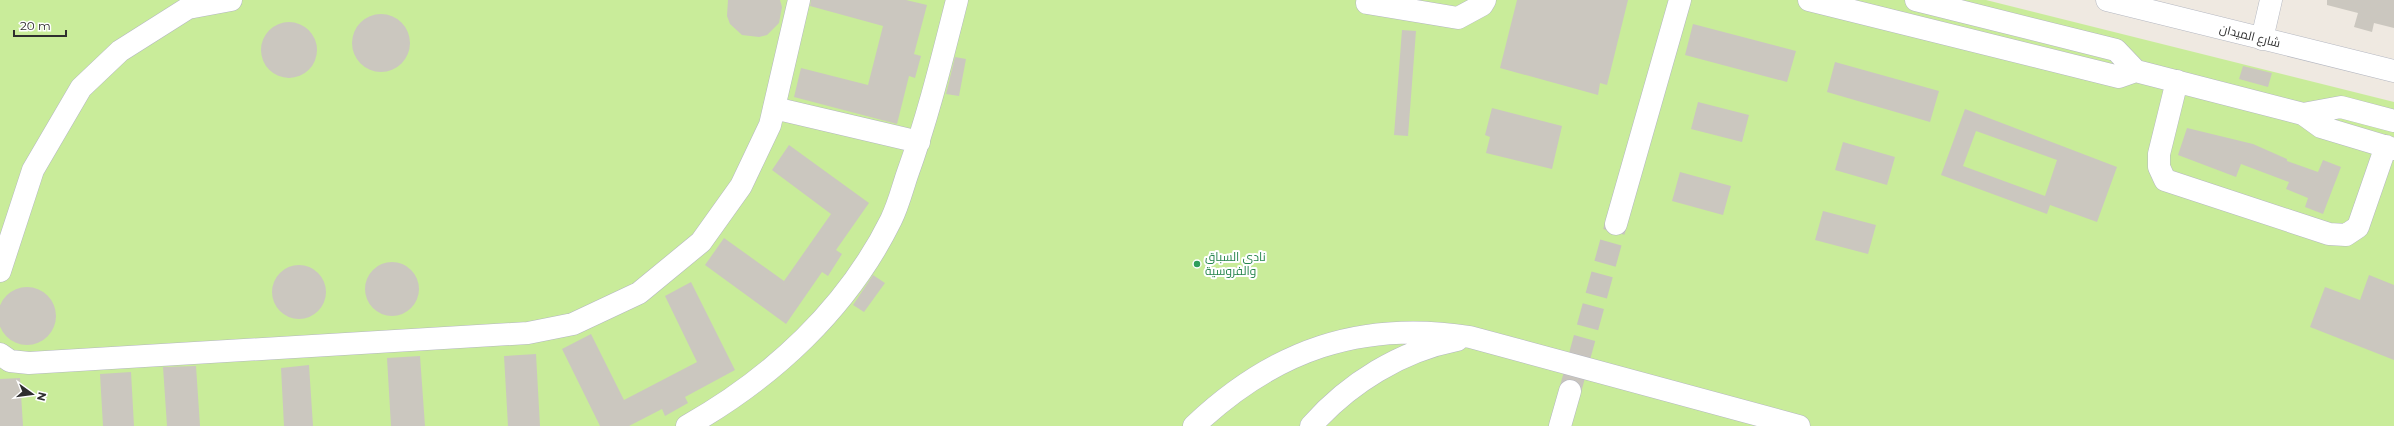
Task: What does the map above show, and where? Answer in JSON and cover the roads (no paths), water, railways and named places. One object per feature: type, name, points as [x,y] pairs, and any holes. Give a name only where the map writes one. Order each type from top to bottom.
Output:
[{"type":"street","points":[[0,271],[33,170],[81,88],[120,50],[185,4],[231,0]]},
{"type":"street","points":[[0,354],[10,361],[29,363],[528,332],[573,324],[639,293],[701,242],[741,186],[770,125],[799,0]]},
{"type":"street","points":[[687,426],[725,405],[805,340],[850,289],[891,220],[919,142],[957,0]]},
{"type":"street","points":[[1367,2],[1458,18],[1482,4],[1485,0]]},
{"type":"street","points":[[1616,224],[1680,0]]},
{"type":"street","points":[[1809,0],[2119,77],[2136,71]]},
{"type":"street","points":[[1916,0],[2116,50],[2136,71],[2177,81],[2303,114],[2321,127],[2390,148],[2358,227],[2346,235],[2329,234],[2165,180],[2159,167],[2159,154],[2177,81]]},
{"type":"street","name":"شارع الميدان","points":[[2107,0],[2394,71]]},
{"type":"street","points":[[2262,38],[2272,0]]},
{"type":"street","points":[[2303,114],[2341,107],[2394,121]]},
{"type":"street","points":[[774,108],[919,142]]},
{"type":"street","points":[[1194,426],[1230,395],[1257,376],[1285,361],[1355,337],[1401,332],[1447,334],[1470,337],[1799,426]]},
{"type":"street","points":[[1311,426],[1354,387],[1388,365],[1428,348],[1470,337]]},
{"type":"street","points":[[1560,426],[1570,391]]},
{"type":"tunnel","points":[[1570,391],[1616,224]]},
{"type":"place","name":"نادي السباق والفروسية","points":[[1197,264]]}]
